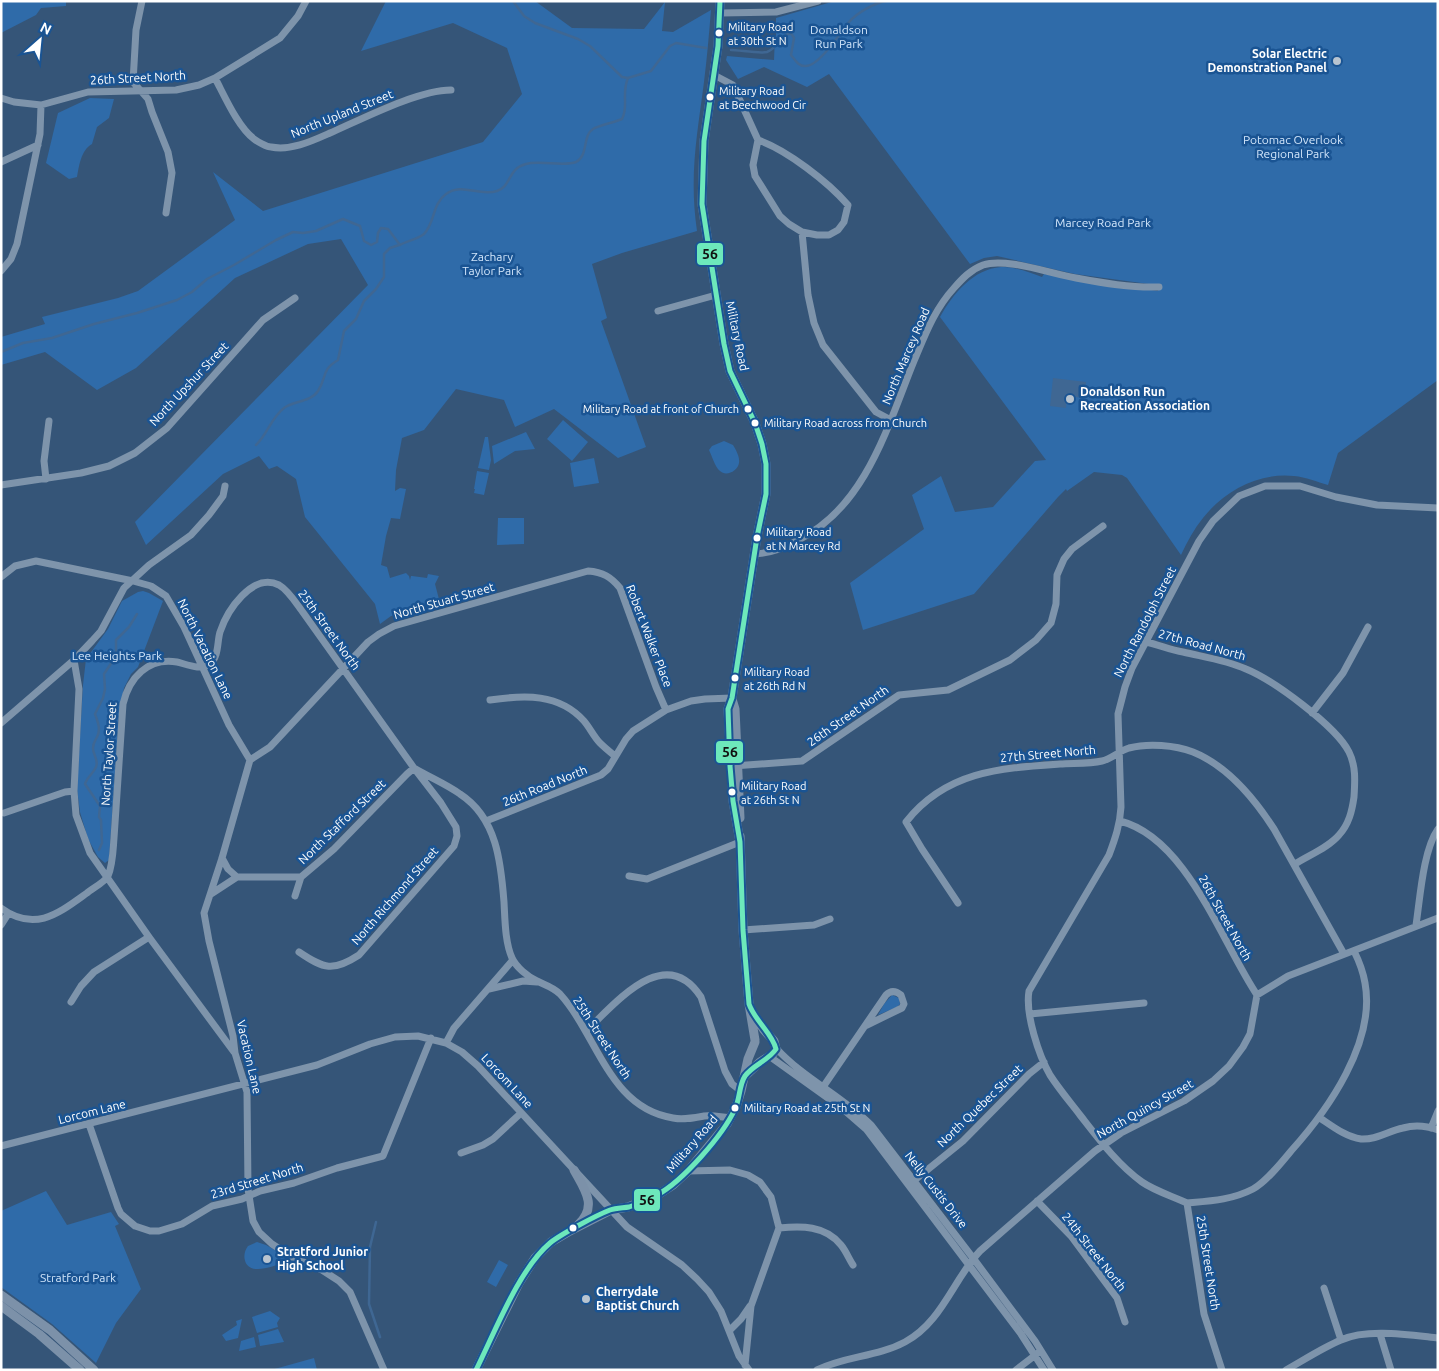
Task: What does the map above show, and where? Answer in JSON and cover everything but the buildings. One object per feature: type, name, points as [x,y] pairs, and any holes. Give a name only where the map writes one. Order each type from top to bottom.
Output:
[{"type":"main road","name":"Military Road","points":[[476,1370],[519,1283],[535,1258],[551,1242],[611,1210],[628,1207],[656,1196],[688,1171],[714,1140],[736,1107],[748,1059],[755,1041],[750,1010],[743,930],[740,842],[733,801],[734,766],[728,709],[732,698],[754,554],[766,494],[766,464],[755,423],[730,371],[702,204],[704,140],[714,75],[721,12],[720,1]]},
{"type":"main road","points":[[744,1077],[756,1065],[774,1053],[776,1048],[774,1041],[750,1010]]},
{"type":"main road","points":[[768,1035],[761,1034],[755,1041],[759,1051],[768,1056]]},
{"type":"main road","points":[[568,1232],[584,1220],[589,1204],[586,1191],[574,1170]]},
{"type":"main road","points":[[1,1295],[50,1330],[94,1370]]},
{"type":"main road","points":[[1,1306],[39,1334],[80,1370]]},
{"type":"street","points":[[142,1],[136,30],[133,82],[148,99],[168,152],[172,172],[166,214]]},
{"type":"street","name":"26th Street North","points":[[1,98],[14,102],[41,105],[88,92],[176,90],[199,85],[216,78],[280,38],[298,16],[306,1]]},
{"type":"street","points":[[721,12],[776,12],[818,1]]},
{"type":"street","points":[[714,75],[733,85],[758,140],[753,166],[755,176],[780,216],[802,232],[823,235],[838,230],[844,222],[848,205],[834,189],[806,168],[767,143],[758,140]]},
{"type":"street","name":"North Upland Street","points":[[216,78],[239,121],[254,139],[270,148],[291,147],[313,141],[398,104],[438,90],[451,90]]},
{"type":"street","points":[[1,271],[11,259],[17,244],[38,145],[42,117],[41,105]]},
{"type":"street","points":[[1,162],[38,145]]},
{"type":"street","points":[[802,232],[808,295],[814,323],[823,345],[876,412],[891,420]]},
{"type":"street","name":"North Marcey Road","points":[[754,554],[771,553],[809,535],[829,520],[842,507],[867,471],[891,420],[926,333],[941,303],[965,275],[984,265],[1001,262],[1075,278],[1123,285],[1159,287]]},
{"type":"street","points":[[658,311],[716,295]]},
{"type":"street","name":"North Upshur Street","points":[[1,485],[82,473],[109,466],[135,452],[167,428],[263,320],[295,298]]},
{"type":"street","points":[[46,479],[44,460],[49,421]]},
{"type":"street","points":[[1,723],[74,660],[101,631],[124,588],[149,564],[191,535],[214,508],[222,496],[225,486]]},
{"type":"street","name":"North Randolph Street","points":[[1030,1014],[1027,1000],[1030,988],[1057,946],[1109,855],[1116,838],[1120,822],[1118,714],[1120,702],[1132,668],[1198,541],[1213,521],[1239,496],[1265,486],[1300,486],[1336,497],[1377,505],[1438,508]]},
{"type":"street","name":"26th Street North","points":[[734,766],[802,761],[899,695],[948,690],[1010,660],[1036,640],[1051,623],[1056,604],[1058,574],[1064,559],[1072,549],[1103,526]]},
{"type":"street","name":"North Vacation Lane","points":[[1,577],[14,566],[36,561],[133,580],[150,586],[166,596],[184,628],[229,725],[250,760]]},
{"type":"street","name":"North Stuart Street","points":[[250,760],[270,747],[368,642],[394,626],[588,571],[605,574]]},
{"type":"street","name":"Robert Walker Place","points":[[605,574],[613,579],[620,588],[666,710]]},
{"type":"street","name":"25th Street North","points":[[202,667],[210,664],[214,659],[220,633],[232,606],[250,589],[264,583],[279,585],[288,592],[302,610],[343,670],[435,794]]},
{"type":"street","points":[[1312,713],[1343,674],[1368,627]]},
{"type":"street","name":"27th Road North","points":[[1146,642],[1214,658],[1247,669],[1265,679],[1312,713],[1337,735],[1350,754],[1355,773],[1350,818],[1338,836],[1323,848],[1294,864]]},
{"type":"street","points":[[74,660],[79,689],[74,791],[76,815],[90,853],[149,937],[235,1053]]},
{"type":"street","name":"North Taylor Street","points":[[107,878],[113,853],[122,713],[125,694],[135,676],[152,665],[164,661],[202,667]]},
{"type":"street","points":[[490,700],[522,696],[555,701],[571,709],[584,721],[600,743],[615,756]]},
{"type":"street","name":"26th Road North","points":[[486,821],[592,780],[608,769],[633,731],[666,710],[705,698],[732,698]]},
{"type":"street","name":"27th Street North","points":[[958,903],[906,822],[918,807],[944,790],[978,774],[1006,768],[1103,761],[1129,748],[1166,747],[1192,752],[1220,768],[1245,790],[1262,810],[1344,954]]},
{"type":"street","name":"Vacation Lane","points":[[250,760],[204,913],[209,941],[233,1036],[235,1053],[248,1098],[248,1196],[253,1221],[265,1238],[292,1257],[322,1270],[339,1281],[350,1292],[384,1370]]},
{"type":"street","name":"25th Street North","points":[[414,768],[461,794],[486,821],[495,843],[501,866],[508,937],[513,960],[527,975],[537,982],[554,988],[560,994],[586,1031],[602,1061],[625,1094],[650,1111],[675,1118],[705,1116],[730,1118]]},
{"type":"street","name":"North Stafford Street","points":[[295,896],[301,877],[334,849],[414,768]]},
{"type":"street","points":[[4,813],[65,792],[74,791]]},
{"type":"street","name":"North Richmond Street","points":[[299,952],[315,963],[325,966],[346,963],[359,954],[454,846],[458,836],[456,827],[435,794]]},
{"type":"street","name":"26th Street North","points":[[1120,822],[1143,831],[1173,857],[1196,886],[1237,964],[1257,995]]},
{"type":"street","points":[[1416,925],[1426,858],[1433,836],[1438,830]]},
{"type":"street","points":[[628,876],[647,880],[740,842]]},
{"type":"street","points":[[222,858],[228,869],[238,877]]},
{"type":"street","points":[[211,894],[238,877],[301,877]]},
{"type":"street","points":[[1,908],[8,914],[23,919],[33,920],[53,916],[107,878]]},
{"type":"street","points":[[1,924],[8,914]]},
{"type":"street","points":[[1257,995],[1288,976],[1438,918]]},
{"type":"street","points":[[743,930],[814,926],[830,919]]},
{"type":"street","points":[[71,1002],[80,986],[94,972],[149,937]]},
{"type":"street","points":[[1187,1203],[1224,1200],[1255,1188],[1320,1118],[1353,1058],[1363,1029],[1366,984],[1354,950]]},
{"type":"street","points":[[446,1043],[454,1028],[513,960]]},
{"type":"street","points":[[586,1031],[643,980],[658,975],[679,977],[696,989],[701,997],[725,1071],[732,1084],[741,1091]]},
{"type":"street","points":[[489,989],[523,981],[537,982]]},
{"type":"street","points":[[821,1089],[888,993],[896,991],[901,995],[904,1004],[898,1012],[867,1025]]},
{"type":"street","name":"North Quincy Street","points":[[817,1370],[850,1359],[881,1353],[919,1333],[937,1314],[971,1261],[1037,1200],[1104,1144],[1121,1133],[1194,1096],[1223,1071],[1239,1054],[1250,1034],[1257,995]]},
{"type":"street","points":[[1030,1014],[1144,1003]]},
{"type":"street","name":"25th Street North","points":[[1030,1014],[1035,1038],[1050,1075],[1104,1144],[1141,1181],[1153,1189],[1187,1203],[1204,1314],[1222,1370]]},
{"type":"street","name":"Lorcom Lane","points":[[1,1146],[325,1063],[382,1040],[407,1036],[432,1038],[462,1052],[478,1066],[627,1226],[682,1265],[697,1279],[709,1292],[721,1311],[739,1356],[747,1367]]},
{"type":"street","name":"23rd Street North","points":[[89,1124],[118,1208],[129,1221],[142,1229],[159,1231],[182,1224],[212,1206],[242,1199],[260,1191],[294,1183],[337,1168],[383,1156],[432,1038]]},
{"type":"street","name":"Nelly Custis Drive","points":[[776,1048],[821,1089]]},
{"type":"street","name":"Nelly Custis Drive","points":[[768,1056],[851,1107],[912,1183],[1038,1353],[1053,1370]]},
{"type":"street","name":"North Quebec Street","points":[[912,1183],[964,1141],[1044,1062]]},
{"type":"street","points":[[1320,1118],[1341,1132],[1360,1139],[1381,1137],[1402,1128],[1414,1126],[1434,1129],[1438,1111]]},
{"type":"street","points":[[461,1153],[493,1139],[521,1113]]},
{"type":"street","points":[[688,1171],[730,1170],[748,1175],[760,1182],[771,1197],[779,1228],[751,1306],[747,1367]]},
{"type":"street","name":"24th Street North","points":[[1037,1200],[1071,1236],[1117,1298],[1125,1322]]},
{"type":"street","points":[[779,1228],[805,1226],[826,1233],[841,1245],[853,1265]]},
{"type":"street","points":[[1324,1288],[1341,1340]]},
{"type":"street","points":[[730,1330],[751,1306]]},
{"type":"street","points":[[1286,1370],[1341,1340],[1359,1334],[1415,1335],[1438,1338]]},
{"type":"street","points":[[1380,1334],[1391,1370]]},
{"type":"street","points":[[1016,1370],[1038,1353]]},
{"type":"street","name":"Nelly Custis Drive","points":[[1038,1353],[1044,1370]]},
{"type":"green space","points":[[1,1],[66,1],[66,6],[41,8],[36,15],[1,33]]},
{"type":"green space","name":"Zachary Taylor Park","points":[[386,1],[535,1],[572,28],[644,29],[665,2],[662,31],[673,32],[711,10],[695,156],[694,192],[697,231],[592,264],[607,318],[601,321],[646,447],[618,458],[554,409],[515,427],[504,400],[456,389],[424,430],[402,438],[396,470],[395,491],[400,488],[406,489],[400,519],[391,518],[381,565],[387,567],[390,578],[406,573],[410,580],[411,576],[427,578],[428,574],[439,576],[435,584],[440,603],[391,616],[380,624],[375,604],[305,517],[296,479],[277,466],[269,469],[259,456],[223,474],[146,545],[135,522],[368,285],[341,239],[308,244],[235,278],[136,368],[97,390],[45,352],[1,365],[1,337],[45,324],[42,317],[118,298],[138,291],[235,220],[213,172],[263,211],[483,142],[522,94],[507,48],[453,23],[361,51]]},
{"type":"green space","name":"Potomac Overlook Regional Park","points":[[835,1],[1438,1],[1438,380],[1338,453],[1328,485],[1303,477],[1281,476],[1255,480],[1243,485],[1221,499],[1203,518],[1188,540],[1181,555],[1127,478],[1122,475],[1094,472],[1067,491],[1066,489],[1058,497],[974,594],[863,630],[850,583],[924,529],[912,495],[941,476],[955,512],[993,507],[1035,461],[1046,460],[940,317],[951,300],[965,284],[981,272],[1001,267],[1022,270],[1042,277],[1044,274],[1158,291],[1156,285],[1075,274],[997,256],[984,258],[970,264],[829,74],[807,87],[764,67],[738,79],[726,60],[727,56],[774,60],[776,18]]},
{"type":"green space","points":[[90,98],[114,99],[109,118],[97,127],[92,144],[83,154],[77,177],[69,179],[46,163],[58,113]]},
{"type":"green space","points":[[563,420],[588,442],[572,461],[547,439]]},
{"type":"green space","points":[[526,432],[535,449],[515,451],[494,464],[492,446]]},
{"type":"green space","points":[[485,437],[488,437],[491,460],[489,470],[478,468]]},
{"type":"green space","points":[[724,441],[733,445],[739,458],[738,466],[728,473],[722,473],[718,469],[709,450],[712,446]]},
{"type":"green space","points":[[594,458],[599,483],[574,487],[570,463]]},
{"type":"green space","points":[[477,471],[489,473],[484,495],[474,493]]},
{"type":"green space","points":[[498,518],[524,518],[524,544],[497,545]]},
{"type":"green space","name":"Lee Heights Park","points":[[143,591],[163,601],[138,667],[131,674],[124,688],[119,713],[109,860],[105,863],[98,857],[88,839],[80,812],[77,789],[86,659],[108,629],[122,601]]},
{"type":"green space","points":[[892,995],[899,998],[900,1004],[878,1015],[884,1004]]},
{"type":"green space","name":"Stratford Park","points":[[46,1191],[67,1225],[111,1212],[119,1224],[115,1226],[141,1289],[116,1323],[96,1363],[52,1324],[1,1287],[1,1211]]},
{"type":"green space","points":[[257,1242],[284,1255],[285,1261],[258,1269],[253,1269],[247,1265],[244,1257],[246,1250],[248,1246]]},
{"type":"green space","points":[[499,1260],[508,1265],[496,1287],[487,1282]]},
{"type":"green space","points":[[270,1311],[280,1318],[277,1323],[278,1327],[257,1333],[252,1317]]},
{"type":"green space","points":[[242,1319],[238,1338],[226,1341],[222,1335],[237,1325],[236,1321]]},
{"type":"green space","points":[[278,1329],[284,1342],[260,1346],[258,1335]]},
{"type":"green space","points":[[254,1337],[256,1347],[239,1351],[241,1341]]},
{"type":"green space","points":[[314,1358],[317,1370],[271,1370]]},
{"type":"shaded area","points":[[1053,378],[1086,382],[1084,398],[1067,396],[1066,408],[1050,406]]},
{"type":"waterway","points":[[513,1],[524,16],[535,23],[578,39],[590,46],[622,77],[628,78],[651,71],[670,46],[676,43],[706,48]]},
{"type":"waterway","points":[[731,50],[767,52],[774,48],[784,36],[791,33],[794,38],[791,55],[797,63],[806,66],[811,65],[823,55],[852,19],[871,6],[886,1]]},
{"type":"waterway","points":[[1,352],[23,343],[52,338],[177,300],[192,292],[207,279],[293,232],[316,231],[343,219],[360,226],[364,241],[371,245],[377,242],[378,233],[381,228],[388,229],[400,245],[416,239],[428,230],[441,198],[452,191],[458,189],[484,192],[497,191],[502,189],[512,173],[520,166],[532,163],[565,164],[576,162],[580,159],[583,155],[588,136],[593,129],[622,119],[625,109],[625,89],[628,78]]},
{"type":"waterway","points":[[256,445],[284,408],[307,399],[318,391],[329,367],[338,360],[344,331],[356,319],[364,301],[376,289],[384,277],[384,254],[390,248],[399,245]]},
{"type":"waterway","points":[[99,850],[102,843],[101,820],[99,817],[100,806],[85,784],[97,764],[93,751],[99,729],[95,714],[103,698],[105,689],[104,674],[116,656],[116,640],[129,627],[137,614]]},
{"type":"waterway","points":[[376,1222],[370,1247],[369,1304],[380,1337]]},
{"type":"transit line","name":"56","points":[[476,1370],[508,1302],[528,1268],[539,1254],[555,1239],[579,1225],[610,1210],[629,1207],[654,1197],[678,1179],[712,1144],[729,1120],[737,1105],[745,1076],[776,1049],[749,1004],[743,930],[740,842],[733,801],[730,766],[728,709],[732,698],[757,537],[766,494],[766,464],[755,423],[730,371],[702,204],[704,141],[718,46],[720,1]]},
{"type":"place","name":"Military Road at 30th St N","points":[[719,33]]},
{"type":"place","name":"Solar Electric Demonstration Panel","points":[[1337,61]]},
{"type":"place","name":"Military Road at Beechwood Cir","points":[[710,97]]},
{"type":"place","name":"Donaldson Run Recreation Association","points":[[1070,399]]},
{"type":"place","name":"Military Road at front of Church","points":[[748,409]]},
{"type":"place","name":"Military Road across from Church","points":[[755,423]]},
{"type":"place","name":"Military Road at N Marcey Rd","points":[[757,538]]},
{"type":"place","name":"Military Road at 26th Rd N","points":[[735,678]]},
{"type":"place","name":"Military Road at 26th St N","points":[[732,792]]},
{"type":"place","name":"Military Road at 25th St N","points":[[735,1108]]},
{"type":"place","name":"Stratford Junior High School","points":[[267,1259]]},
{"type":"place","name":"Cherrydale Baptist Church","points":[[586,1299]]},
{"type":"park label","name":"Donaldson Run Park","points":[[839,37]]},
{"type":"park label","name":"Marcey Road Park","points":[[1103,223]]}]
